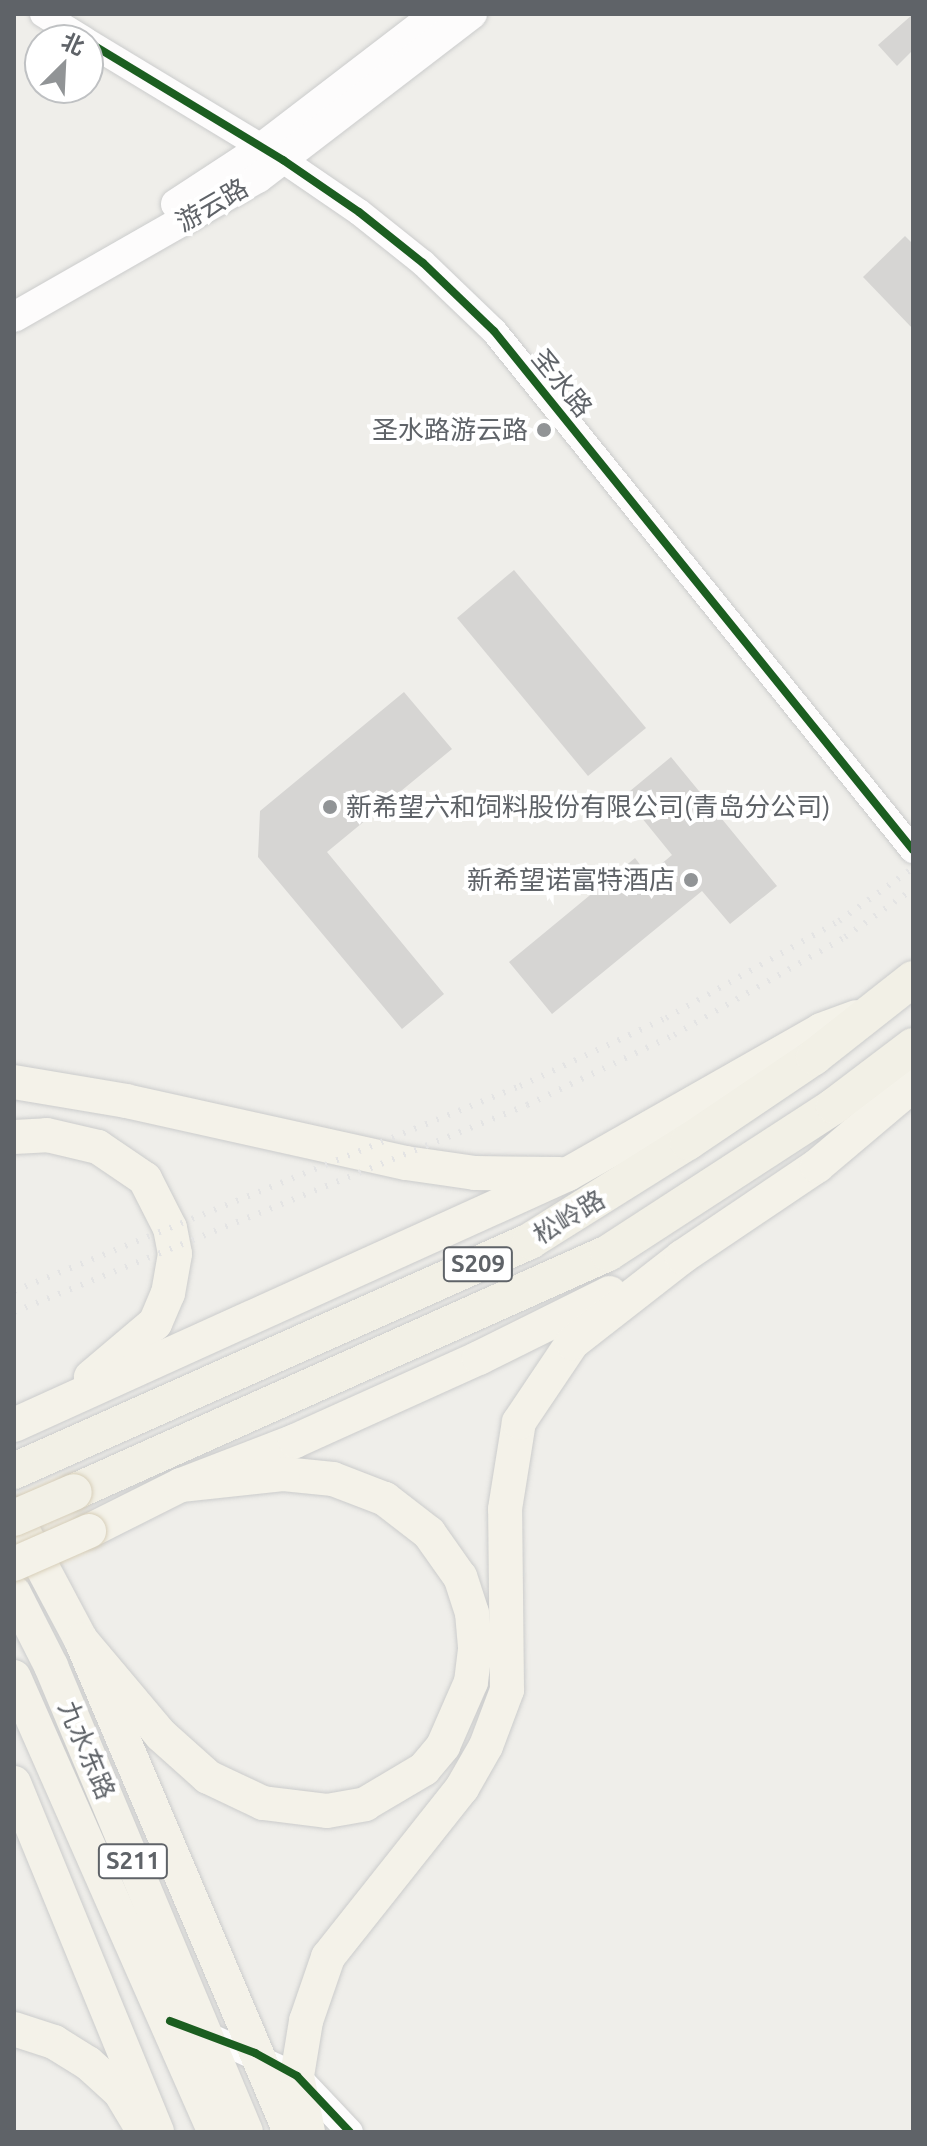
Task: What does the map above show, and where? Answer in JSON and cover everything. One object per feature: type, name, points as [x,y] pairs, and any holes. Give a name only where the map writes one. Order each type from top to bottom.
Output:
[{"type":"highway","name":"松岭路","points":[[14,1471],[530,1241],[688,1142],[913,979]]},
{"type":"highway","name":"松岭路","points":[[14,1516],[608,1253],[834,1106],[913,1046]]},
{"type":"main road","name":"游云路","points":[[14,303],[272,154],[436,14]]},
{"type":"main road","name":"游云路","points":[[14,317],[272,154],[472,14]]},
{"type":"main road","points":[[26,1419],[568,1174],[821,1030],[872,1011]]},
{"type":"main road","points":[[14,1082],[406,1163],[475,1173],[568,1174]]},
{"type":"main road","points":[[308,2132],[297,2076],[306,2021],[328,1957],[462,1788],[486,1746],[507,1690],[505,1509],[519,1422],[572,1343],[682,1257],[817,1166],[913,1085]]},
{"type":"main road","points":[[14,1137],[47,1135],[98,1147],[145,1179],[170,1228],[175,1254],[168,1293],[155,1323],[122,1356],[26,1419]]},
{"type":"main road","points":[[14,1564],[181,1485],[295,1441],[479,1358],[682,1257]]},
{"type":"main road","points":[[81,1640],[161,1735],[208,1777],[263,1803],[327,1811],[365,1804],[424,1769],[443,1746],[471,1682],[475,1647],[472,1613],[460,1577],[429,1533],[385,1499],[333,1479],[283,1474],[181,1485]]},
{"type":"main road","points":[[14,1516],[81,1640],[221,1961],[255,2053],[290,2132]]},
{"type":"main road","name":"九水东路","points":[[14,1593],[51,1666],[246,2132]]},
{"type":"main road","name":"九水东路","points":[[14,1677],[170,2021],[215,2132]]},
{"type":"main road","points":[[14,1783],[157,2132]]},
{"type":"main road","points":[[14,2029],[54,2042],[88,2063],[120,2092],[144,2132]]},
{"type":"street","name":"圣水路","points":[[104,51],[272,154],[423,263],[494,331],[913,850]]},
{"type":"street","points":[[170,2021],[255,2053],[297,2076],[350,2132]]},
{"type":"building","points":[[913,14],[913,50],[897,66],[878,45]]},
{"type":"building","points":[[905,236],[913,244],[913,329],[863,277]]},
{"type":"building","points":[[514,570],[646,728],[588,776],[457,618]]},
{"type":"building","points":[[404,692],[452,749],[327,852],[444,994],[402,1029],[258,857],[260,811]]},
{"type":"building","name":"新希望诺富特酒店","points":[[671,757],[777,886],[730,924],[702,891],[552,1014],[509,962],[635,858],[648,875],[672,855],[624,796]]},
{"type":"railway","points":[[14,1291],[520,1086],[666,1018],[839,921],[913,868]]},
{"type":"railway","points":[[14,1312],[527,1105],[674,1035],[845,937],[913,889]]},
{"type":"cycle path","points":[[104,52],[283,160],[359,212],[423,263],[494,331],[913,850]]},
{"type":"cycle path","points":[[170,2021],[255,2053],[297,2076],[350,2132]]},
{"type":"place","name":"圣水路游云路","points":[[544,430]]},
{"type":"place","name":"新希望六和饲料股份有限公司(青岛分公司)","points":[[330,807]]},
{"type":"place","name":"新希望诺富特酒店","points":[[691,880]]}]
